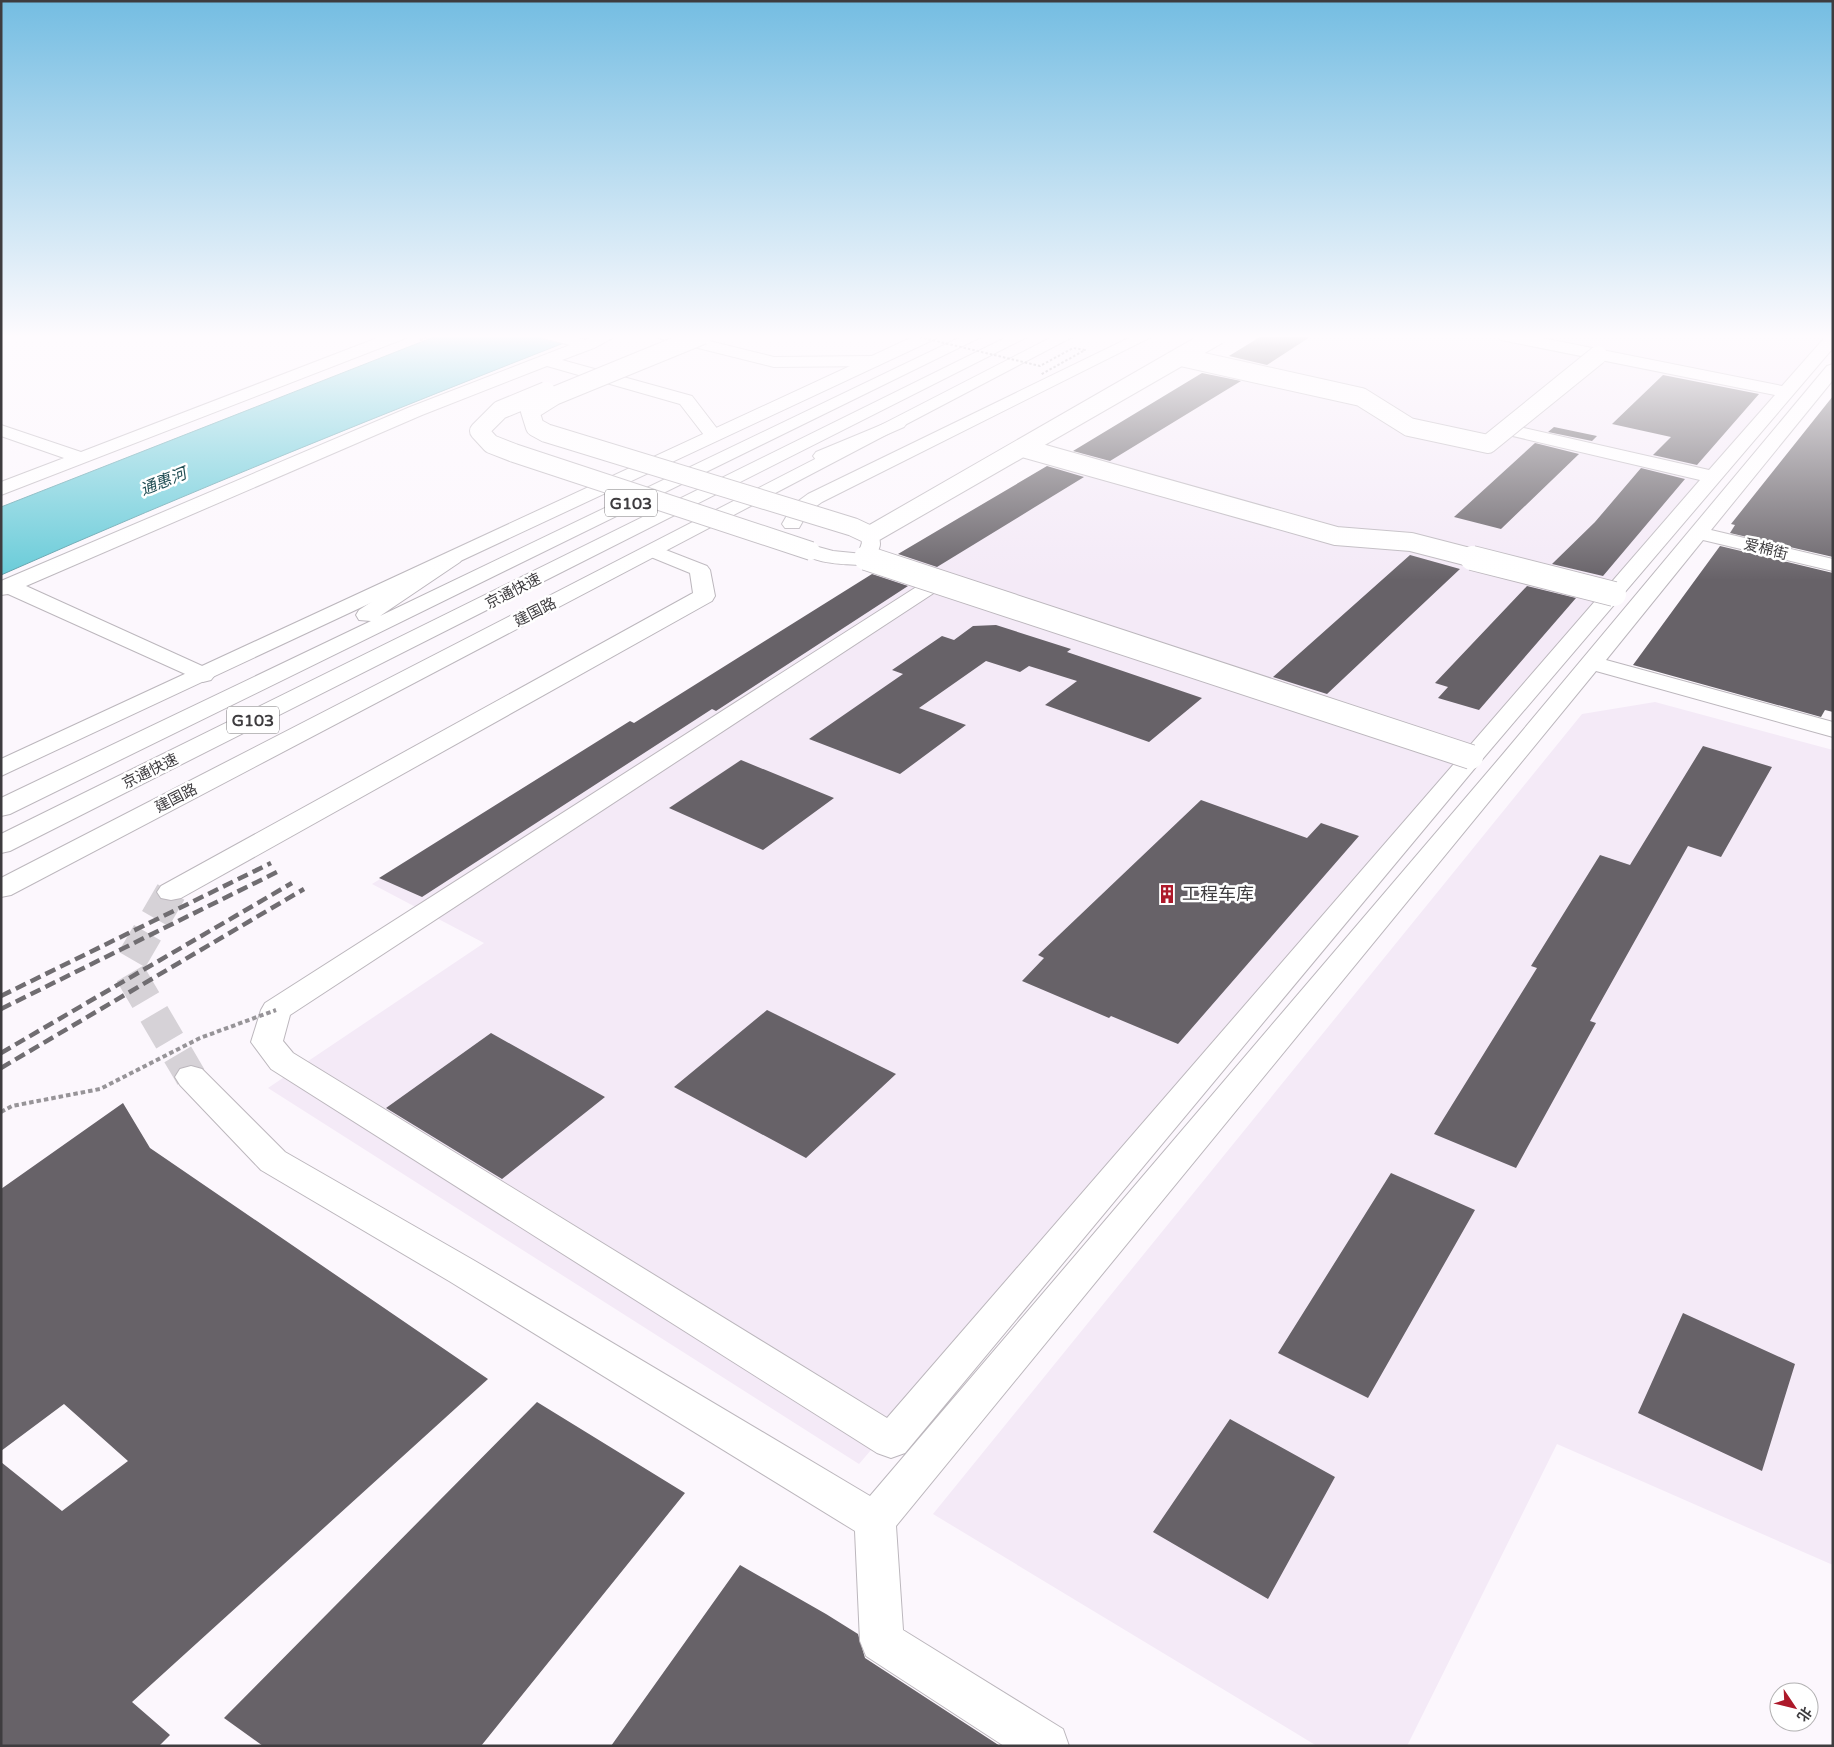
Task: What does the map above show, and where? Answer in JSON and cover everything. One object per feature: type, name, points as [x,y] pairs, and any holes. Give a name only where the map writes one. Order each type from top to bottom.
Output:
[{"type":"main road","points":[[1,489],[189,417]]},
{"type":"main road","points":[[5,588],[403,417]]},
{"type":"main road","points":[[506,417],[501,429],[508,438],[822,543]]},
{"type":"main road","points":[[525,417],[522,429],[527,435],[542,442],[792,524],[822,543],[832,557],[866,559],[1471,757]]},
{"type":"main road","points":[[532,417],[535,427],[546,433],[861,531],[871,544],[866,559]]},
{"type":"main road","points":[[699,417],[713,434]]},
{"type":"main road","points":[[1,769],[752,417]]},
{"type":"main road","name":"京通快速","points":[[1,808],[809,417]]},
{"type":"main road","name":"京通快速","points":[[1,845],[505,596],[862,417]]},
{"type":"main road","name":"建国路","points":[[1,889],[911,417]]},
{"type":"main road","points":[[792,524],[800,509],[815,498],[982,417]]},
{"type":"main road","points":[[861,531],[1023,448],[1078,417]]},
{"type":"main road","points":[[1392,417],[1409,427],[1488,444],[1523,417]]},
{"type":"main road","points":[[939,582],[276,1010],[267,1042],[282,1061],[892,1441],[1471,757],[1614,594],[1765,417]]},
{"type":"main road","points":[[1046,1746],[882,1641],[875,1521],[1592,663],[1794,417]]},
{"type":"main road","points":[[505,596],[898,423]]},
{"type":"main road","points":[[1,430],[81,458]]},
{"type":"main road","points":[[1506,430],[1713,477]]},
{"type":"main road","points":[[1023,448],[1336,536],[1411,542],[1614,594]]},
{"type":"main road","name":"爱棉街","points":[[1698,533],[1833,565]]},
{"type":"main road","points":[[171,892],[704,596],[700,570],[653,551]]},
{"type":"main road","points":[[285,670],[453,558]]},
{"type":"main road","points":[[5,588],[203,674]]},
{"type":"main road","points":[[1592,663],[1833,730]]},
{"type":"main road","points":[[191,1078],[274,1161],[462,1271],[875,1521]]},
{"type":"path","points":[[1,1112],[12,1106],[100,1089],[200,1038],[276,1010]]},
{"type":"shaded area","points":[[1142,417],[1760,417],[859,1464],[268,1088],[484,943],[372,884]]},
{"type":"shaded area","points":[[1655,702],[1833,750],[1833,1565],[1557,1444],[1407,1746],[1317,1746],[933,1514],[1582,714]]},
{"type":"water","name":"通惠河","points":[[231,417],[379,417],[146,512],[1,575],[1,507]]},
{"type":"building","points":[[1130,417],[1183,417],[1110,461],[1073,451]]},
{"type":"building","points":[[1620,417],[1739,417],[1697,465],[1653,455],[1671,437],[1612,424]]},
{"type":"building","points":[[1817,417],[1833,417],[1833,557],[1730,533],[1735,525],[1731,524]]},
{"type":"building","points":[[1554,427],[1597,436],[1592,441],[1548,432]]},
{"type":"building","points":[[1535,443],[1579,454],[1501,529],[1454,517]]},
{"type":"building","points":[[1047,466],[1084,477],[937,567],[898,554]]},
{"type":"building","points":[[1641,468],[1685,479],[1603,576],[1552,564],[1595,522]]},
{"type":"building","points":[[1720,546],[1833,573],[1833,712],[1825,710],[1821,717],[1633,665]]},
{"type":"building","points":[[1410,555],[1460,569],[1327,694],[1273,677]]},
{"type":"building","points":[[872,574],[908,586],[716,711],[712,709],[422,897],[379,878],[630,721],[634,723]]},
{"type":"building","points":[[1527,586],[1576,598],[1479,710],[1438,698],[1448,687],[1435,683]]},
{"type":"building","points":[[996,625],[1071,649],[1067,652],[1202,698],[1149,742],[1045,705],[1077,681],[1029,666],[1020,672],[986,661],[919,708],[966,725],[900,774],[809,739],[903,674],[892,670],[942,636],[954,640],[973,626]]},
{"type":"building","points":[[1703,746],[1772,767],[1721,857],[1688,846],[1590,1021],[1596,1023],[1516,1168],[1434,1134],[1537,968],[1531,966],[1600,855],[1630,865]]},
{"type":"building","points":[[741,760],[834,798],[763,850],[669,808]]},
{"type":"building","points":[[1201,800],[1307,838],[1321,823],[1359,836],[1178,1044],[1111,1016],[1109,1018],[1022,981],[1044,958],[1038,955]]},
{"type":"building","points":[[767,1010],[896,1074],[806,1158],[674,1087]]},
{"type":"building","points":[[491,1033],[605,1097],[502,1179],[386,1108]]},
{"type":"building","points":[[123,1103],[150,1148],[488,1379],[132,1702],[170,1735],[159,1746],[1,1746],[1,1462],[62,1511],[128,1461],[64,1404],[1,1451],[1,1189]]},
{"type":"building","points":[[1391,1173],[1475,1210],[1368,1398],[1278,1353]]},
{"type":"building","points":[[1683,1313],[1795,1364],[1762,1471],[1638,1413]]},
{"type":"building","points":[[537,1402],[685,1493],[481,1746],[263,1746],[224,1718]]},
{"type":"building","points":[[1230,1419],[1335,1477],[1268,1599],[1153,1532]]},
{"type":"building","points":[[740,1565],[858,1634],[865,1658],[1000,1746],[611,1746]]},
{"type":"tunnel","points":[[171,892],[127,968],[191,1077]]},
{"type":"railway","points":[[1,996],[271,863]]},
{"type":"railway","points":[[1,1009],[277,872]]},
{"type":"railway","points":[[1,1053],[292,883]]},
{"type":"railway","points":[[1,1068],[304,889]]},
{"type":"place","name":"工程车库","points":[[1167,894]]}]
